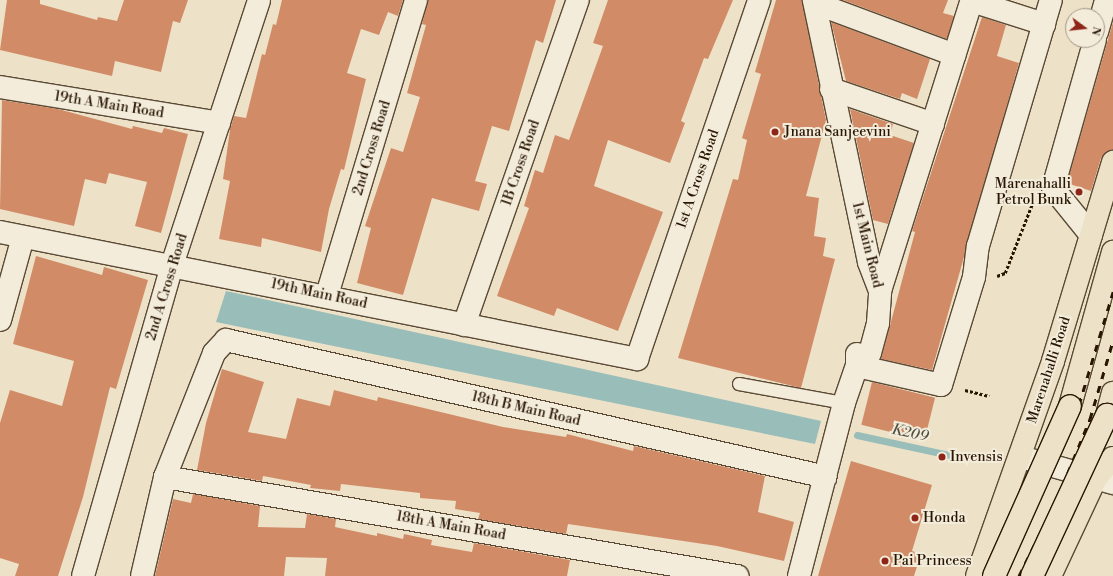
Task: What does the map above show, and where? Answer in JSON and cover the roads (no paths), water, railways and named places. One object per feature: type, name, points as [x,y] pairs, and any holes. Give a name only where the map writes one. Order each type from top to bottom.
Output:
[{"type":"main road","name":"Marenahalli Road","points":[[977,576],[1021,457],[1113,162]]},
{"type":"main road","points":[[994,576],[1070,406],[1113,252]]},
{"type":"main road","points":[[1032,576],[1107,415],[1113,393]]},
{"type":"main road","points":[[1050,576],[1105,480],[1113,458]]},
{"type":"street","name":"2nd A Cross Road","points":[[83,576],[172,265],[259,0]]},
{"type":"street","name":"2nd Cross Road","points":[[328,295],[416,0]]},
{"type":"street","name":"1B Cross Road","points":[[464,325],[578,0]]},
{"type":"street","name":"1st A Cross Road","points":[[637,359],[759,0]]},
{"type":"street","points":[[878,297],[972,0],[1044,24]]},
{"type":"street","points":[[857,366],[941,385],[1051,0]]},
{"type":"street","points":[[814,1],[955,55]]},
{"type":"street","name":"1st Main Road","points":[[799,576],[826,477],[844,403],[857,366],[870,353],[878,323],[878,297],[831,89],[814,1]]},
{"type":"street","points":[[1091,235],[1053,188],[1093,48]]},
{"type":"street","name":"19th A Main Road","points":[[0,87],[219,123]]},
{"type":"street","points":[[831,89],[933,124]]},
{"type":"street","name":"19th Main Road","points":[[0,232],[328,295],[464,325],[637,359]]},
{"type":"street","points":[[0,320],[23,237]]},
{"type":"street","name":"18th B Main Road","points":[[165,476],[214,353],[226,340],[826,477]]},
{"type":"street","points":[[1021,457],[1105,480]]},
{"type":"street","points":[[142,576],[165,476]]},
{"type":"street","name":"18th A Main Road","points":[[165,476],[737,576]]},
{"type":"lane","points":[[739,384],[844,403]]},
{"type":"water","points":[[226,291],[821,421],[815,444],[216,322]]},
{"type":"waterway","name":"K209","points":[[857,435],[958,457]]},
{"type":"railway","points":[[1005,576],[1075,418],[1113,292]]},
{"type":"railway","points":[[1019,576],[1057,499],[1090,419],[1113,341]]},
{"type":"place","name":"Jnana Sanjeevini","points":[[775,132]]},
{"type":"place","name":"Marenahalli Petrol Bunk","points":[[1079,192]]},
{"type":"place","name":"Invensis","points":[[942,457]]},
{"type":"place","name":"Honda","points":[[915,518]]},
{"type":"place","name":"Pai Princess","points":[[885,561]]}]
